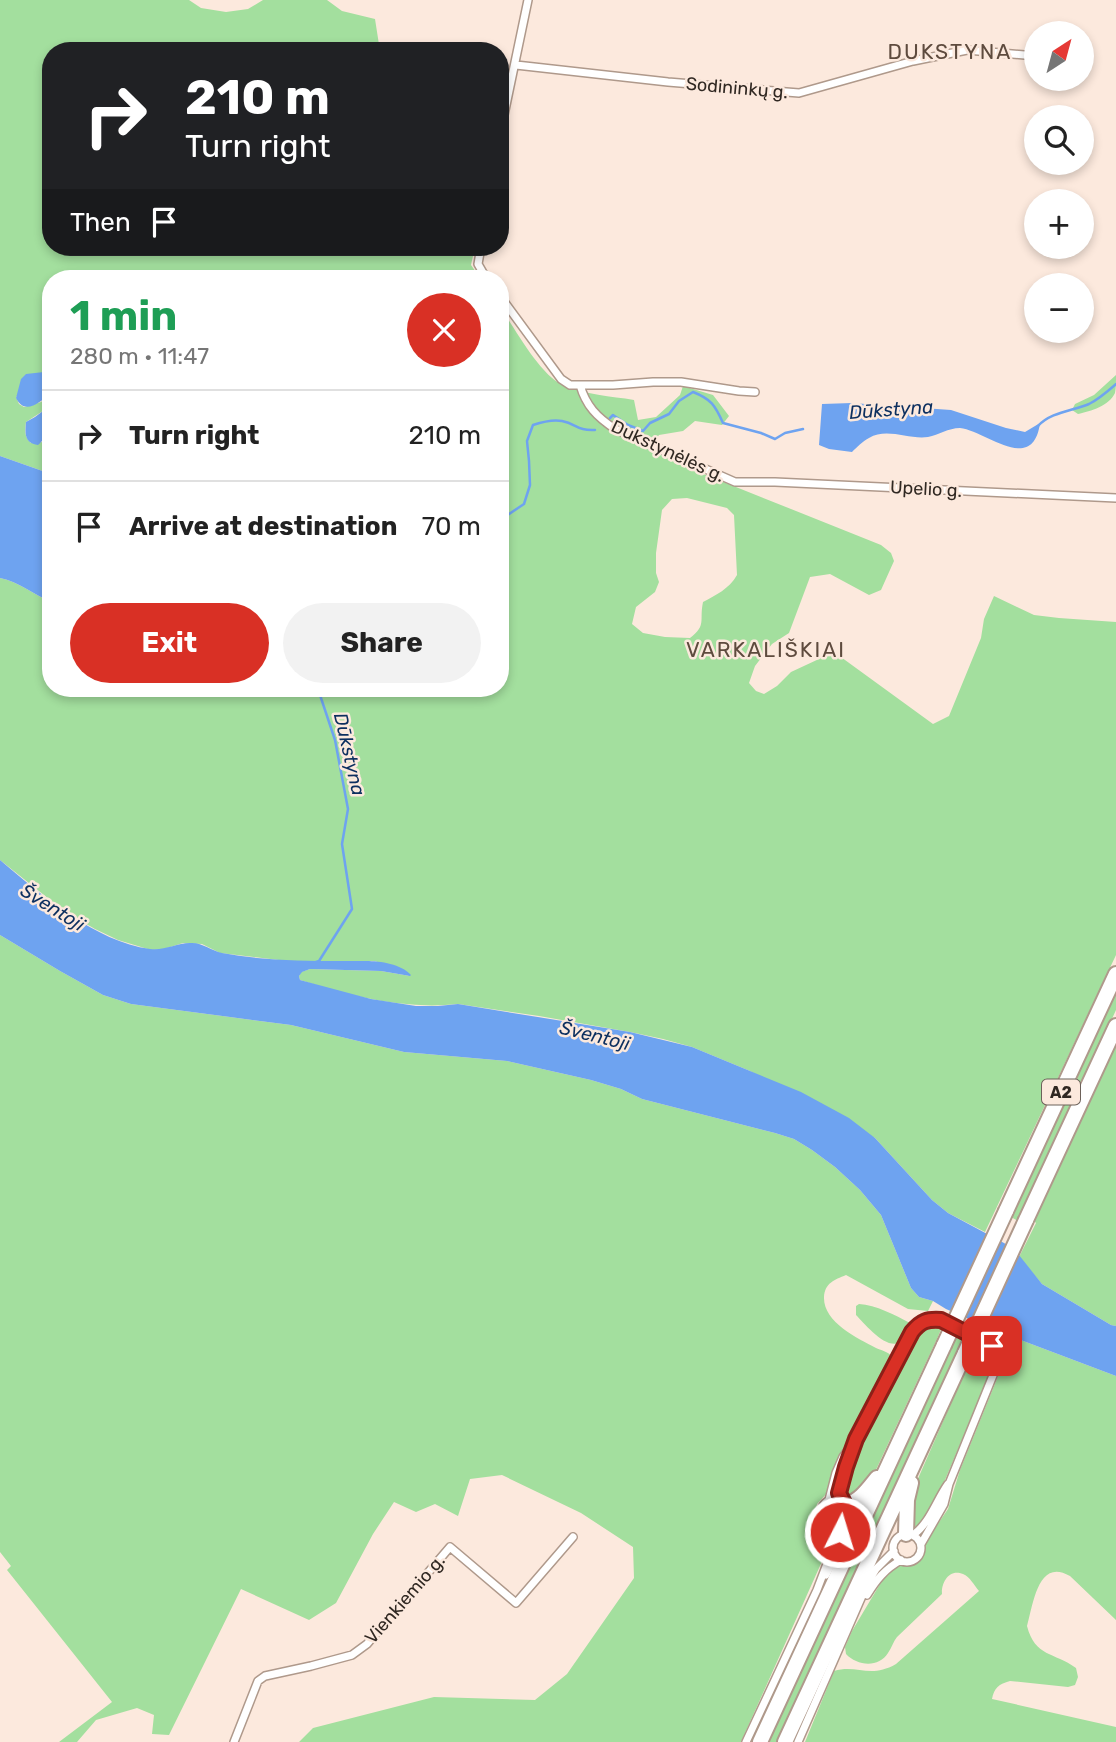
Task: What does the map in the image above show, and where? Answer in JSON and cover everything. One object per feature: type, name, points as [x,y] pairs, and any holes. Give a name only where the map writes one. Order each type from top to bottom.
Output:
[{"type":"highway","name":"A2","points":[[760,1742],[1116,974]]},
{"type":"highway","name":"A2","points":[[785,1742],[1116,1026]]},
{"type":"highway","points":[[910,1534],[907,1500],[918,1453]]},
{"type":"highway","points":[[844,1503],[853,1503],[862,1496],[890,1464]]},
{"type":"street","points":[[509,95],[528,0]]},
{"type":"street","name":"Sodininkų g.","points":[[516,65],[799,93],[913,61],[967,50],[1024,55]]},
{"type":"street","points":[[509,308],[561,379],[570,385],[681,382],[755,392]]},
{"type":"street","name":"Dukstynėlės g.","points":[[580,385],[597,416],[615,429],[735,481]]},
{"type":"street","name":"Upelio g.","points":[[735,481],[1116,498]]},
{"type":"street","points":[[829,1500],[843,1457],[856,1439],[918,1325],[932,1319],[941,1320],[992,1346],[998,1363],[949,1484],[944,1504],[914,1560],[905,1562],[894,1551]]},
{"type":"street","points":[[817,1590],[834,1564],[841,1525],[848,1516],[839,1493],[856,1439]]},
{"type":"street","points":[[798,1742],[869,1580],[894,1551],[898,1538],[920,1530],[949,1484]]},
{"type":"street","points":[[746,1742],[817,1590],[832,1546],[829,1526],[822,1520],[821,1511],[829,1500],[837,1499],[844,1503]]},
{"type":"street","points":[[829,1526],[841,1525]]},
{"type":"street","points":[[910,1534],[921,1544]]},
{"type":"street","name":"Vienkiemio g.","points":[[234,1742],[258,1681],[265,1676],[352,1655],[367,1644],[450,1547],[516,1603],[573,1537]]},
{"type":"street","points":[[857,1610],[876,1580],[888,1567],[901,1560]]},
{"type":"green space","points":[[0,0],[189,0],[201,8],[226,12],[248,9],[263,0],[327,0],[342,11],[375,19],[379,42],[42,42],[42,256],[473,256],[471,265],[474,270],[42,270],[42,374],[16,397],[24,407],[42,401],[42,412],[26,422],[25,431],[31,443],[42,442],[42,471],[0,456]]},
{"type":"green space","points":[[509,320],[529,351],[554,380],[580,391],[634,400],[638,420],[656,417],[680,395],[683,386],[713,395],[729,416],[722,425],[695,421],[683,431],[659,435],[654,442],[657,452],[696,471],[881,545],[891,553],[894,561],[881,590],[869,595],[830,574],[810,577],[789,633],[772,644],[755,666],[749,683],[756,691],[764,694],[791,672],[834,652],[933,724],[949,716],[981,638],[984,619],[994,596],[1034,615],[1116,622],[1116,955],[985,1232],[948,1213],[932,1200],[875,1138],[750,1071],[692,1047],[630,1032],[539,1016],[458,1004],[418,1005],[378,1000],[300,980],[299,976],[301,972],[310,969],[381,971],[410,976],[375,961],[287,961],[220,953],[202,944],[183,943],[151,950],[118,940],[64,911],[0,860],[0,578],[42,597],[42,697],[509,697]],"holes":[[[687,498],[727,508],[734,515],[737,575],[722,591],[703,602],[699,630],[690,638],[665,637],[643,633],[632,624],[636,607],[655,592],[659,582],[656,553],[662,510],[672,499]]]},
{"type":"green space","points":[[1116,375],[1115,393],[1104,405],[1078,414],[1072,410],[1075,404],[1094,395]]},
{"type":"green space","points":[[0,935],[103,995],[131,1004],[291,1025],[404,1052],[507,1061],[591,1080],[642,1099],[775,1133],[794,1139],[812,1150],[860,1190],[881,1215],[911,1288],[919,1297],[933,1301],[928,1311],[908,1309],[846,1275],[834,1280],[826,1288],[825,1306],[835,1321],[860,1339],[888,1353],[891,1362],[841,1455],[827,1493],[817,1504],[817,1518],[828,1532],[828,1548],[741,1742],[299,1742],[313,1728],[434,1697],[535,1700],[567,1674],[634,1578],[633,1547],[581,1513],[502,1475],[470,1479],[458,1516],[435,1504],[416,1512],[394,1502],[373,1534],[336,1603],[309,1620],[241,1589],[169,1735],[152,1734],[154,1715],[137,1708],[96,1720],[77,1742],[59,1742],[112,1702],[7,1570],[11,1566],[0,1552]]},
{"type":"green space","points":[[1116,985],[1116,1010],[1018,1221],[1011,1217],[1013,1209]]},
{"type":"green space","points":[[1116,1045],[1116,1326],[1042,1284],[1019,1257]]},
{"type":"green space","points":[[859,1304],[879,1308],[910,1323],[903,1340],[896,1344],[877,1336],[856,1315],[856,1306]]},
{"type":"green space","points":[[935,1325],[942,1327],[874,1474],[859,1493],[846,1498],[843,1489],[861,1440],[916,1335],[922,1328]]},
{"type":"green space","points":[[957,1334],[964,1336],[959,1350],[778,1742],[766,1742]]},
{"type":"green space","points":[[1018,1339],[1116,1376],[1116,1620],[1070,1576],[1059,1572],[1051,1573],[1039,1586],[1027,1626],[1030,1636],[1040,1649],[1076,1668],[1078,1677],[1075,1685],[1068,1687],[1010,1681],[998,1687],[992,1699],[1116,1727],[1116,1742],[805,1742],[834,1671],[871,1671],[896,1664],[979,1591],[965,1575],[954,1573],[945,1581],[942,1594],[897,1637],[884,1658],[868,1664],[856,1661],[846,1654],[845,1647],[852,1631],[886,1574],[900,1564],[916,1563],[924,1554],[926,1541],[948,1509],[960,1470],[1003,1364],[1017,1357]]},
{"type":"green space","points":[[980,1344],[991,1363],[986,1383],[945,1480],[925,1517],[919,1525],[912,1526],[913,1490],[970,1360],[972,1361]]},
{"type":"water","points":[[42,372],[42,400],[28,407],[16,398],[21,379],[26,374]]},
{"type":"water","points":[[852,403],[951,410],[1025,432],[1040,423],[1036,438],[1028,446],[1018,448],[960,428],[928,437],[876,435],[852,452],[819,445],[822,404]]},
{"type":"water","points":[[42,412],[42,441],[38,445],[30,442],[25,430],[26,422]]},
{"type":"water","points":[[0,456],[42,471],[42,597],[0,578]]},
{"type":"water","name":"Šventoji","points":[[0,860],[70,915],[109,937],[130,945],[156,949],[192,943],[222,953],[258,958],[372,961],[390,964],[411,975],[381,971],[310,969],[299,976],[300,980],[371,999],[416,1006],[458,1004],[630,1032],[692,1047],[801,1092],[849,1118],[875,1138],[932,1200],[948,1213],[1015,1250],[1042,1284],[1116,1326],[1116,1376],[994,1330],[919,1297],[911,1288],[881,1215],[860,1190],[835,1167],[794,1139],[642,1099],[591,1080],[507,1061],[404,1052],[291,1025],[131,1004],[103,995],[0,935]]},
{"type":"waterway","name":"DUKSTYNA","points":[[1038,426],[1055,415],[1089,404],[1116,384]]},
{"type":"waterway","name":"Dūkstyna","points":[[610,418],[613,415],[643,431],[650,423],[669,414],[679,401],[693,392],[712,403],[723,423],[775,439],[785,433],[803,429]]},
{"type":"waterway","name":"Dūkstyna","points":[[509,514],[524,504],[530,485],[527,441],[533,425],[558,420],[595,430]]},
{"type":"waterway","name":"Dūkstyna","points":[[316,962],[352,909],[342,844],[348,809],[335,740],[321,697]]},
{"type":"district","name":"DUKSTYNA","points":[[950,52]]},
{"type":"district","name":"VARKALIŠKIAI","points":[[766,650]]},
{"type":"route","points":[[840,1532],[849,1513],[839,1493],[856,1439],[912,1332],[923,1321],[941,1320],[992,1346]]}]
